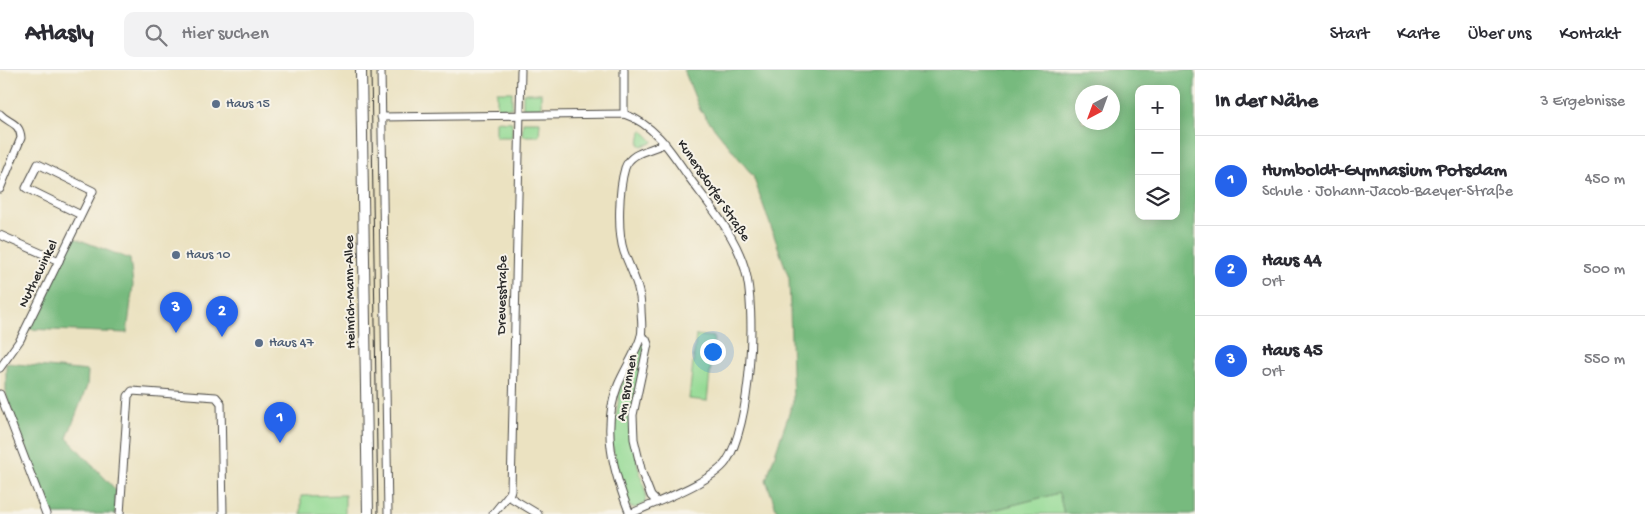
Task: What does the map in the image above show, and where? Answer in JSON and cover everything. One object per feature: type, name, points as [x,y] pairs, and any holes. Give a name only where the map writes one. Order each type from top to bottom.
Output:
[{"type":"main road","name":"Heinrich-Mann-Allee","points":[[361,70],[368,514]]},
{"type":"street","points":[[380,70],[388,514]]},
{"type":"street","name":"Drevesstraße","points":[[508,496],[511,490],[521,70]]},
{"type":"street","points":[[624,70],[624,114]]},
{"type":"street","points":[[0,114],[16,125],[20,131],[21,138],[0,189]]},
{"type":"street","name":"Kunersdorfer Straße","points":[[381,117],[624,114],[650,128],[665,143],[732,238],[746,270],[751,291],[752,311],[748,382],[740,424],[730,456],[725,464],[715,473],[630,514]]},
{"type":"street","name":"Am Brunnen","points":[[630,514],[616,472],[609,432],[618,386],[641,336],[641,297],[622,246],[619,229],[624,174],[629,160],[636,154],[665,143]]},
{"type":"street","name":"Nuthewinkel","points":[[0,368],[20,340],[93,191],[38,164],[26,188],[81,215]]},
{"type":"street","points":[[0,235],[59,261]]},
{"type":"street","name":"Am Brunnen","points":[[641,336],[646,338],[648,344],[634,414],[634,439],[642,473],[651,496],[657,502]]},
{"type":"street","points":[[120,514],[128,396],[132,391],[216,397],[221,403],[223,514]]},
{"type":"street","points":[[0,394],[46,514]]},
{"type":"street","points":[[493,514],[508,496],[538,514]]},
{"type":"green space","points":[[684,70],[1195,70],[1195,514],[1064,514],[1059,493],[978,514],[778,514],[766,480],[793,402],[789,278],[753,176],[700,110]]},
{"type":"green space","points":[[497,92],[512,92],[512,108],[497,108]]},
{"type":"green space","points":[[523,93],[541,93],[541,108],[523,108]]},
{"type":"green space","points":[[496,121],[512,122],[512,137],[496,137]]},
{"type":"green space","points":[[523,122],[540,122],[539,136],[522,136]]},
{"type":"green space","points":[[641,131],[653,141],[652,143],[642,146],[639,144]]},
{"type":"green space","points":[[72,237],[130,259],[133,285],[127,333],[27,329]]},
{"type":"green space","points":[[696,335],[714,337],[707,401],[689,399]]},
{"type":"green space","points":[[639,344],[645,345],[630,416],[638,466],[646,494],[645,503],[636,508],[630,507],[618,472],[612,445],[620,389]]},
{"type":"green space","points":[[6,363],[88,371],[87,386],[67,438],[116,490],[115,514],[50,514],[6,395]]},
{"type":"green space","points":[[1059,493],[1064,514],[979,514]]},
{"type":"green space","points":[[345,495],[345,514],[301,514],[301,496]]},
{"type":"tram line","points":[[371,70],[378,514]]},
{"type":"place","name":"Haus 15","points":[[216,104]]},
{"type":"place","name":"Haus 10","points":[[176,255]]},
{"type":"place","name":"Haus 45","points":[[176,333]]},
{"type":"place","name":"Haus 44","points":[[222,337]]},
{"type":"place","name":"Haus 47","points":[[259,343]]},
{"type":"place","name":"Humboldt-Gymnasium Potsdam","points":[[280,443]]}]
